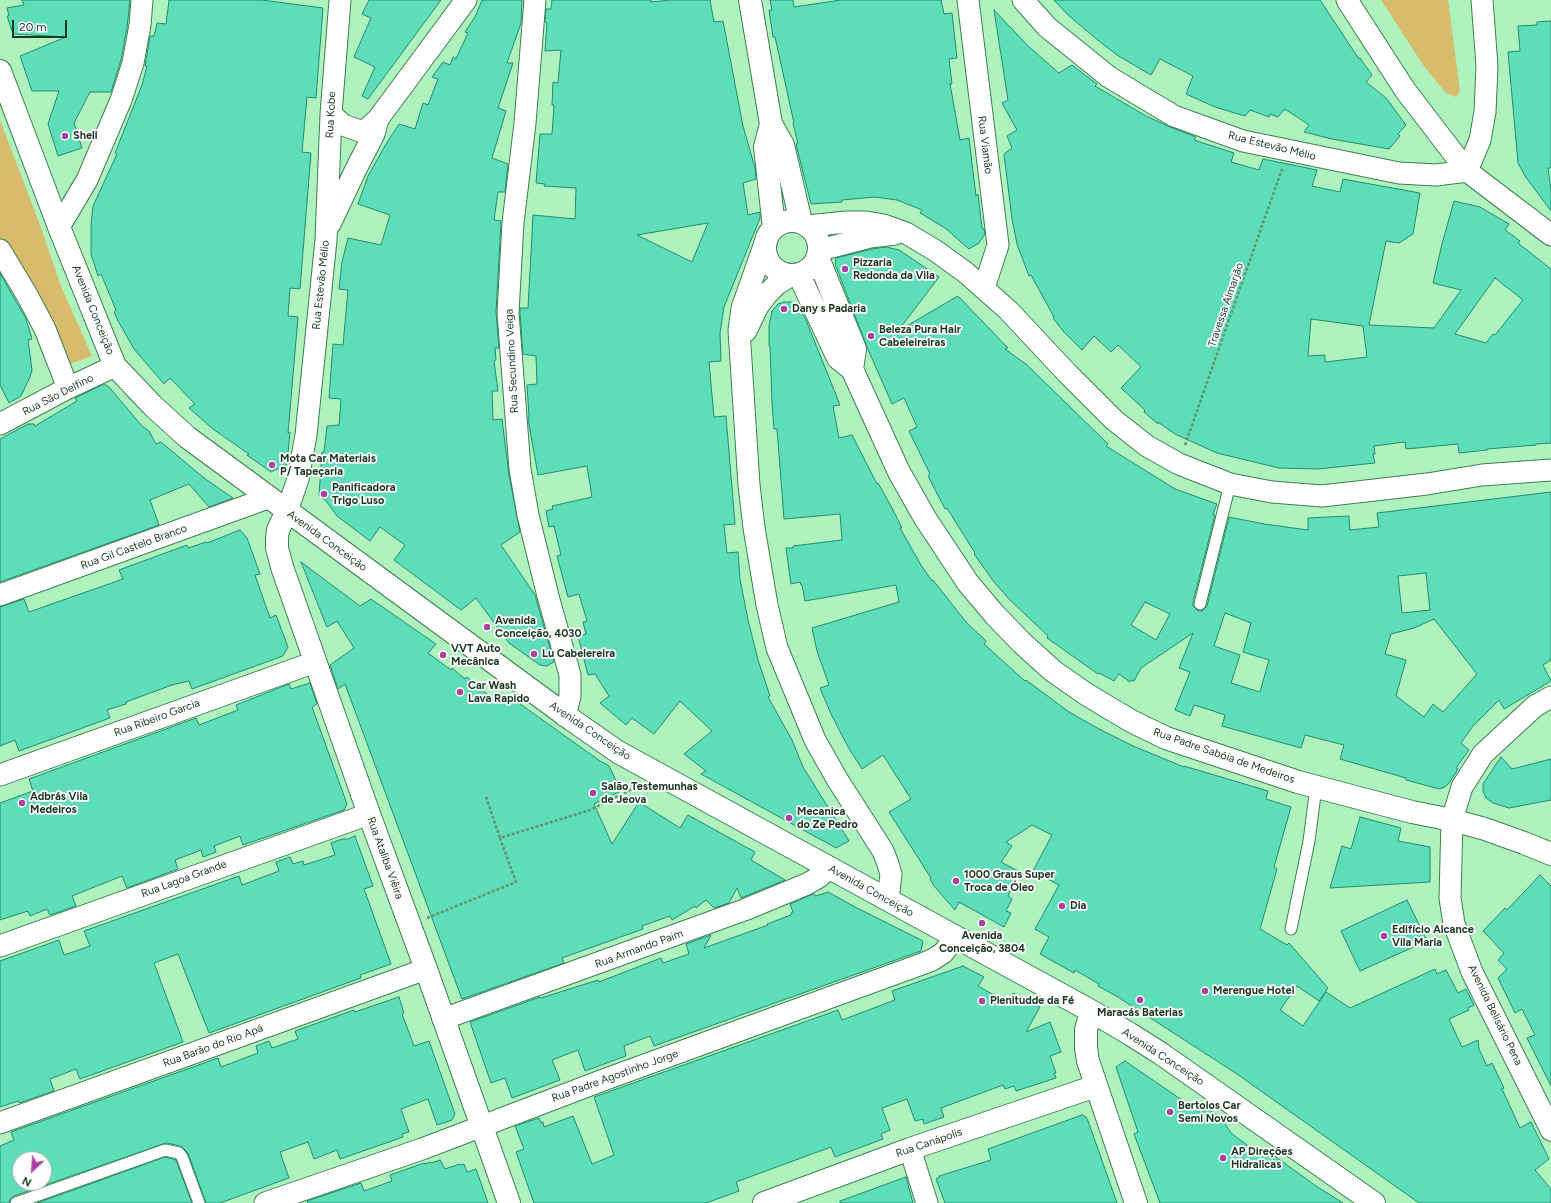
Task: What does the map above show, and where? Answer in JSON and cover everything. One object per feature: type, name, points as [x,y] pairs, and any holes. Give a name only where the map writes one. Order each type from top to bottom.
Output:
[{"type":"street","points":[[59,227],[87,180],[121,100],[133,63],[140,25],[142,0]]},
{"type":"street","name":"Rua Kobe","points":[[327,230],[331,114],[340,0]]},
{"type":"street","name":"Rua Estevão Mélio","points":[[287,511],[296,486],[304,450],[327,230],[374,134],[378,119],[466,0]]},
{"type":"street","name":"Rua Secundino Veiga","points":[[535,0],[525,124],[513,223],[508,313],[520,469],[528,515],[570,675],[570,696],[565,716]]},
{"type":"street","points":[[750,0],[771,124],[783,145],[804,224],[817,236],[819,254],[855,349],[852,369]]},
{"type":"street","name":"Rua Viamão","points":[[968,0],[998,245],[984,288]]},
{"type":"street","name":"Rua Estevão Mélio","points":[[1023,0],[1047,27],[1109,77],[1174,116],[1243,142],[1399,173],[1436,175],[1467,171]]},
{"type":"street","points":[[1347,0],[1405,90],[1467,171],[1551,236]]},
{"type":"street","points":[[1467,171],[1480,140],[1485,112],[1487,66],[1482,0]]},
{"type":"street","name":"Avenida Conceição","points":[[0,71],[59,227],[116,366],[154,406],[187,437],[565,716],[618,752],[1091,1011],[1148,1045],[1374,1203]]},
{"type":"street","points":[[331,114],[344,125],[360,131],[367,129],[378,119]]},
{"type":"street","points":[[771,124],[765,148],[770,235],[765,252],[768,261],[774,268],[782,274],[795,275]]},
{"type":"street","points":[[329,163],[356,169]]},
{"type":"street","points":[[888,900],[891,874],[883,851],[837,779],[815,740],[777,648],[767,605],[754,528],[749,485],[739,325],[742,308],[770,235],[787,222],[804,224],[866,222],[884,225],[906,233],[960,268],[984,288],[1008,310],[1067,373],[1114,420],[1147,446],[1179,464],[1230,484],[1272,492],[1322,496],[1427,484],[1482,475],[1551,470]]},
{"type":"street","points":[[740,347],[758,306],[778,284],[795,275],[807,272],[814,266],[819,254],[870,237],[906,233]]},
{"type":"street","points":[[0,250],[27,295],[45,330],[68,388]]},
{"type":"street","name":"Rua Padre Sabóia de Medeiros","points":[[795,275],[838,358],[852,369],[899,472],[925,518],[968,583],[995,615],[1022,643],[1053,671],[1086,694],[1145,728],[1166,738],[1224,759],[1316,787],[1412,812],[1452,820],[1524,843],[1551,854]]},
{"type":"street","name":"Rua São Delfino","points":[[0,424],[68,388],[116,366]]},
{"type":"street","name":"Rua Gil Castelo Branco","points":[[0,595],[268,498]]},
{"type":"street","name":"Rua Ataliba Viêira","points":[[287,511],[278,530],[277,548],[315,662],[369,814],[510,1203]]},
{"type":"street","name":"Rua Ribeiro Garcia","points":[[0,775],[315,662]]},
{"type":"street","name":"Avenida Belisário Pena","points":[[1551,697],[1535,706],[1483,754],[1462,787],[1452,820],[1450,898],[1454,924],[1472,972],[1551,1130]]},
{"type":"street","name":"Rua Lagoa Grande","points":[[0,946],[369,814]]},
{"type":"street","name":"Rua Armando Paim","points":[[443,1019],[744,910],[807,884],[819,877],[829,867]]},
{"type":"street","name":"Rua Padre Agostinho Jorge","points":[[265,1203],[422,1149],[606,1079],[932,960],[943,953],[956,937]]},
{"type":"street","name":"Rua Barão do Rio Apá","points":[[0,1123],[426,969]]},
{"type":"street","points":[[1091,1011],[1086,1030],[1088,1061],[1136,1203]]},
{"type":"street","name":"Rua Canápolis","points":[[764,1203],[910,1149],[1096,1086]]},
{"type":"street","points":[[910,1149],[927,1203]]},
{"type":"lane","points":[[1200,604],[1230,484]]},
{"type":"lane","points":[[1290,929],[1309,841],[1316,787]]},
{"type":"lane","points":[[16,1203],[165,1150],[179,1153],[182,1157],[199,1203]]},
{"type":"path","name":"Travessa Almarjão","points":[[1179,464],[1289,151]]},
{"type":"path","points":[[500,838],[590,810],[660,775]]},
{"type":"path","points":[[410,925],[516,882],[486,797]]},
{"type":"shaded area","points":[[1381,0],[1448,0],[1460,91],[1456,97],[1446,93],[1423,65]]},
{"type":"shaded area","points":[[0,120],[40,225],[61,286],[92,356],[67,365],[0,245]]},
{"type":"building","points":[[22,0],[130,0],[121,60],[111,92],[90,92],[74,123],[82,148],[58,156],[48,124],[59,91],[32,91],[20,56],[66,37],[13,34],[7,16],[9,16],[7,8],[24,5]]},
{"type":"building","points":[[169,0],[262,0],[323,8],[316,98],[307,97],[302,152],[311,153],[300,289],[290,288],[288,316],[298,317],[288,433],[290,432],[287,464],[271,472],[247,455],[249,454],[213,429],[189,408],[195,404],[170,378],[164,384],[134,349],[118,321],[114,312],[116,310],[101,274],[98,276],[91,254],[91,225],[93,206],[117,154],[115,153],[142,85],[147,66],[145,66],[150,36],[154,36],[157,23],[166,24]]},
{"type":"building","points":[[369,0],[441,0],[368,99],[362,96],[375,67],[354,57],[371,18],[362,14]]},
{"type":"building","points":[[482,0],[522,0],[521,23],[507,63],[513,63],[498,108],[506,111],[492,158],[508,164],[505,192],[498,192],[494,220],[501,221],[496,312],[499,348],[495,348],[496,360],[494,361],[498,391],[492,391],[493,420],[502,419],[509,475],[520,532],[501,545],[535,595],[554,662],[546,666],[540,665],[509,643],[476,598],[461,610],[394,560],[405,545],[380,527],[370,541],[337,516],[327,502],[319,495],[322,452],[324,452],[327,426],[339,425],[341,399],[329,398],[333,344],[343,345],[348,290],[339,289],[342,262],[348,238],[381,245],[390,215],[358,204],[368,176],[399,124],[415,129],[423,103],[428,105],[438,79],[432,77],[443,62],[450,65],[453,57],[456,59],[468,33],[465,32],[476,15]]},
{"type":"building","points":[[552,0],[651,0],[651,2],[670,0],[710,0],[714,22],[723,21],[743,126],[755,168],[756,179],[743,183],[748,215],[760,212],[760,218],[724,307],[720,333],[721,361],[709,362],[714,417],[726,416],[735,524],[724,525],[727,553],[738,552],[740,579],[748,620],[758,660],[770,696],[768,697],[792,740],[803,767],[849,841],[836,848],[701,774],[706,771],[684,754],[712,731],[680,701],[654,734],[632,718],[626,725],[600,703],[609,696],[595,674],[588,675],[578,636],[586,634],[583,622],[587,621],[579,594],[568,597],[557,556],[561,555],[554,526],[549,527],[546,511],[553,509],[552,506],[592,497],[587,466],[538,475],[528,419],[527,385],[537,384],[536,356],[523,354],[520,313],[520,308],[528,308],[533,215],[575,219],[576,188],[544,186],[545,184],[536,183],[540,134],[552,134],[554,105],[552,105],[553,82],[558,83],[561,50],[545,51],[547,23],[545,22],[546,9],[551,9]],"holes":[[[708,223],[692,262],[637,235]]]},
{"type":"building","points":[[770,0],[793,0],[794,7],[841,0],[941,0],[944,14],[952,13],[957,58],[949,59],[952,84],[950,84],[960,140],[969,138],[976,196],[978,194],[982,228],[984,229],[985,234],[979,243],[969,249],[945,228],[920,213],[922,210],[897,200],[875,197],[842,200],[842,202],[811,204],[796,144],[798,144],[794,123],[775,37],[773,37],[769,10],[772,10]]},
{"type":"building","points":[[1054,0],[1320,0],[1359,59],[1360,58],[1372,75],[1366,82],[1386,98],[1406,125],[1398,134],[1400,136],[1389,149],[1332,139],[1304,132],[1309,125],[1285,109],[1278,117],[1270,114],[1269,117],[1250,110],[1245,116],[1215,107],[1186,94],[1193,76],[1160,59],[1151,75],[1117,55],[1068,15]]},
{"type":"building","points":[[994,10],[1028,46],[1059,73],[1072,65],[1097,84],[1095,86],[1146,116],[1196,137],[1194,140],[1234,153],[1231,162],[1259,170],[1263,159],[1317,170],[1312,186],[1340,192],[1343,179],[1420,193],[1413,234],[1399,243],[1386,241],[1369,325],[1434,328],[1461,290],[1433,283],[1454,201],[1480,207],[1509,224],[1505,230],[1520,241],[1518,243],[1551,269],[1551,443],[1459,453],[1458,444],[1406,449],[1405,442],[1374,446],[1375,454],[1373,454],[1375,463],[1318,469],[1279,468],[1217,453],[1175,434],[1158,422],[1158,424],[1121,388],[1141,367],[1118,345],[1111,352],[1094,336],[1082,350],[1063,331],[1053,318],[1054,317],[1031,275],[1029,276],[1017,244],[1012,219],[1004,154],[1012,148],[1007,136],[1017,130],[1002,103],[1008,100]],"holes":[[[1495,278],[1523,300],[1495,335],[1493,334],[1486,343],[1455,334]],[[1311,319],[1363,326],[1367,357],[1325,362],[1325,355],[1308,356]]]},
{"type":"building","points":[[1551,21],[1551,168],[1548,168],[1551,189],[1551,211],[1525,176],[1518,163],[1508,52],[1520,51],[1518,26],[1537,25],[1537,22]]},
{"type":"building","points":[[886,247],[899,250],[939,277],[898,331],[958,296],[1008,348],[1005,349],[1027,365],[1108,444],[1106,446],[1175,489],[1217,504],[1213,514],[1215,515],[1193,602],[1193,606],[1198,611],[1202,611],[1207,606],[1229,517],[1264,524],[1308,530],[1308,518],[1349,516],[1350,530],[1379,527],[1377,513],[1551,492],[1551,660],[1543,665],[1551,681],[1504,709],[1499,700],[1473,726],[1461,743],[1469,750],[1456,768],[1458,769],[1450,782],[1445,787],[1439,789],[1340,759],[1344,745],[1305,735],[1301,748],[1222,726],[1225,715],[1194,705],[1190,716],[1175,710],[1190,672],[1179,668],[1193,633],[1141,668],[1134,681],[1132,680],[1130,682],[1119,674],[1114,681],[1099,673],[1098,674],[1047,638],[1048,636],[1010,600],[994,582],[974,554],[975,553],[947,508],[945,509],[928,476],[930,474],[909,431],[917,427],[904,398],[892,404],[867,347],[835,264],[836,258]],"holes":[[[1426,573],[1430,610],[1402,613],[1398,576]],[[1145,602],[1170,614],[1156,640],[1131,625]],[[1225,613],[1251,623],[1243,652],[1269,660],[1260,692],[1231,683],[1240,655],[1214,646]],[[1434,619],[1477,674],[1443,712],[1433,704],[1424,717],[1396,696],[1406,660],[1385,654],[1391,634],[1414,628]]]},
{"type":"building","points":[[0,273],[26,319],[32,339],[28,340],[32,370],[30,377],[21,396],[9,403],[0,385]]},
{"type":"building","points":[[792,302],[798,306],[806,320],[840,405],[833,406],[839,438],[852,435],[877,484],[878,483],[892,508],[902,528],[900,528],[921,565],[932,581],[933,580],[966,622],[986,641],[984,644],[1025,681],[1026,680],[1069,712],[1099,729],[1133,746],[1184,767],[1268,791],[1266,799],[1291,807],[1274,867],[1277,869],[1260,929],[1287,945],[1289,943],[1328,988],[1319,1001],[1297,986],[1280,1010],[1303,1026],[1326,992],[1350,1008],[1435,969],[1437,974],[1446,970],[1458,993],[1466,989],[1474,1005],[1468,1008],[1469,1010],[1449,1019],[1462,1047],[1478,1040],[1479,1049],[1487,1066],[1492,1063],[1520,1128],[1531,1122],[1549,1159],[1535,1170],[1551,1189],[1551,1203],[1419,1203],[1237,1074],[1118,997],[1098,986],[1099,984],[1075,970],[1074,973],[1040,954],[1049,937],[1035,929],[1059,885],[1033,871],[1052,835],[1032,825],[1006,842],[1012,846],[1001,862],[1020,872],[1008,896],[1012,899],[1006,911],[1011,913],[1004,927],[959,902],[955,910],[934,886],[930,879],[931,878],[889,812],[911,799],[883,755],[862,769],[848,747],[831,714],[820,688],[829,685],[817,651],[812,628],[899,602],[896,585],[805,601],[800,582],[791,584],[786,548],[842,540],[840,514],[784,519],[777,429],[774,429],[769,326],[772,311],[778,304]]},
{"type":"building","points":[[104,384],[109,387],[142,426],[149,431],[156,444],[161,442],[204,478],[233,498],[209,507],[189,484],[150,500],[159,525],[0,582],[0,439],[28,424],[34,424],[35,426],[77,401],[75,398]]},
{"type":"building","points":[[240,530],[247,538],[260,574],[255,575],[270,618],[276,615],[288,647],[283,656],[192,689],[189,681],[172,685],[126,702],[126,704],[107,710],[110,718],[19,751],[15,740],[0,746],[0,607],[24,599],[29,612],[123,579],[119,570],[187,545],[188,548],[206,542],[207,543]]},
{"type":"building","points":[[301,562],[360,606],[371,599],[436,644],[428,653],[451,670],[452,668],[465,679],[467,677],[494,700],[509,696],[609,766],[621,791],[594,804],[612,844],[639,802],[680,828],[688,815],[755,852],[751,860],[785,880],[741,898],[737,888],[729,903],[714,908],[706,900],[696,908],[695,906],[672,920],[670,916],[642,926],[643,929],[562,958],[564,963],[462,999],[345,684],[338,689],[330,665],[354,648],[337,621],[327,627]]},
{"type":"building","points":[[310,683],[317,704],[312,707],[347,804],[344,810],[243,845],[240,836],[214,846],[216,852],[203,857],[201,850],[175,860],[178,869],[127,888],[122,876],[72,896],[76,906],[50,915],[47,909],[30,916],[28,911],[0,920],[0,803],[33,791],[29,779],[196,718],[199,725],[238,710],[236,705],[289,684],[291,689]]},
{"type":"building","points":[[1501,757],[1512,769],[1551,759],[1551,800],[1509,808],[1493,803],[1486,798],[1483,791],[1483,784]]},
{"type":"building","points":[[1360,817],[1401,828],[1398,841],[1430,847],[1430,882],[1330,888],[1342,846],[1351,849]]},
{"type":"building","points":[[355,836],[373,886],[364,889],[391,964],[360,975],[361,978],[209,1033],[178,954],[154,963],[183,1042],[80,1079],[76,1069],[50,1079],[54,1091],[19,1103],[18,1101],[0,1107],[0,961],[59,940],[64,955],[90,946],[84,931],[239,876],[242,885],[279,871],[276,862],[290,857],[293,864],[303,861],[304,865],[335,855],[331,843]]},
{"type":"building","points":[[1540,875],[1551,886],[1551,1086],[1527,1038],[1535,1035],[1522,1009],[1515,1013],[1498,978],[1507,969],[1498,960],[1504,953],[1483,931],[1505,908],[1507,910]]},
{"type":"building","points":[[828,892],[923,941],[921,951],[654,1046],[650,1036],[624,1046],[626,1056],[585,1071],[578,1050],[552,1060],[560,1080],[512,1098],[505,1078],[491,1083],[470,1022],[540,997],[541,998],[598,980],[599,982],[661,958],[663,963],[689,954],[686,944],[711,935],[704,948],[768,925],[767,924],[791,915],[793,912],[790,904],[813,894],[816,896]]},
{"type":"building","name":"Edifício Alcance Vila Maria","points":[[1407,900],[1427,941],[1360,971],[1341,931]]},
{"type":"building","points":[[963,966],[984,977],[978,986],[1008,1003],[1013,993],[1040,1007],[1026,1032],[1050,1022],[1061,1052],[1050,1056],[1056,1073],[1054,1073],[1056,1078],[1016,1091],[1014,1086],[1005,1089],[1003,1085],[941,1108],[944,1117],[924,1124],[923,1119],[915,1121],[907,1099],[882,1108],[890,1130],[881,1134],[883,1139],[835,1157],[831,1147],[736,1182],[739,1191],[706,1203],[534,1203],[516,1152],[524,1149],[515,1126],[539,1118],[541,1123],[543,1122],[544,1127],[573,1116],[592,1164],[614,1155],[594,1097],[838,1010],[842,1020],[895,1000],[892,991]]},
{"type":"building","points":[[399,997],[404,1013],[402,1014],[414,1046],[429,1041],[455,1114],[452,1120],[437,1125],[428,1099],[401,1109],[409,1132],[402,1134],[403,1137],[340,1159],[337,1150],[314,1159],[308,1142],[280,1152],[289,1178],[220,1203],[206,1203],[188,1153],[181,1146],[166,1143],[52,1183],[52,1151],[12,1151],[12,1191],[28,1191],[14,1196],[10,1199],[9,1203],[0,1203],[0,1146],[14,1140],[11,1132],[218,1058],[221,1067],[258,1053],[256,1046],[269,1041],[272,1048],[298,1039],[295,1031],[354,1010],[355,1012]]},
{"type":"building","points":[[1125,1061],[1201,1113],[1207,1108],[1221,1118],[1231,1133],[1255,1151],[1262,1147],[1316,1186],[1343,1203],[1160,1203],[1134,1134],[1138,1132],[1116,1067]]},
{"type":"building","points":[[1082,1115],[1086,1117],[1088,1121],[1117,1203],[945,1203],[936,1179],[940,1177],[939,1176],[991,1160],[988,1149]]},
{"type":"building","points":[[165,1157],[176,1160],[192,1203],[37,1203]]},
{"type":"building","points":[[440,1160],[445,1169],[464,1164],[467,1172],[476,1169],[488,1203],[308,1203],[307,1201],[361,1183],[364,1191],[392,1181],[390,1175],[424,1163],[431,1163]]},
{"type":"building","points":[[906,1177],[913,1203],[840,1203],[840,1201]]},
{"type":"place","name":"Shell","points":[[65,136]]},
{"type":"place","name":"Pizzaria Redonda da Vila","points":[[845,269]]},
{"type":"place","name":"Dany s Padaria","points":[[784,309]]},
{"type":"place","name":"Beleza Pura Hair Cabeleireiras","points":[[871,336]]},
{"type":"place","name":"Mota Car Materiais P/ Tapeçaria","points":[[272,465]]},
{"type":"place","name":"Panificadora Trigo Luso","points":[[324,494]]},
{"type":"place","name":"Avenida Conceição, 4030","points":[[487,627]]},
{"type":"place","name":"Lu Cabelereira","points":[[534,654]]},
{"type":"place","name":"VVT Auto Mecânica","points":[[443,655]]},
{"type":"place","name":"Car Wash Lava Rapido","points":[[460,692]]},
{"type":"place","name":"Salão Testemunhas de Jeova","points":[[593,793]]},
{"type":"place","name":"Adbrás Vila Medeiros","points":[[22,803]]},
{"type":"place","name":"Mecanica do Ze Pedro","points":[[789,818]]},
{"type":"place","name":"1000 Graus Super Troca de Óleo","points":[[956,881]]},
{"type":"place","name":"Dia","points":[[1062,906]]},
{"type":"place","name":"Avenida Conceição, 3804","points":[[982,923]]},
{"type":"place","name":"Edifício Alcance Vila Maria","points":[[1384,936]]},
{"type":"place","name":"Merengue Hotel","points":[[1205,991]]},
{"type":"place","name":"Maracás Baterias","points":[[1140,1000]]},
{"type":"place","name":"Plenitudde da Fé","points":[[982,1001]]},
{"type":"place","name":"Bertolos Car Semi Novos","points":[[1170,1112]]},
{"type":"place","name":"AP Direções Hidralicas","points":[[1223,1158]]}]
